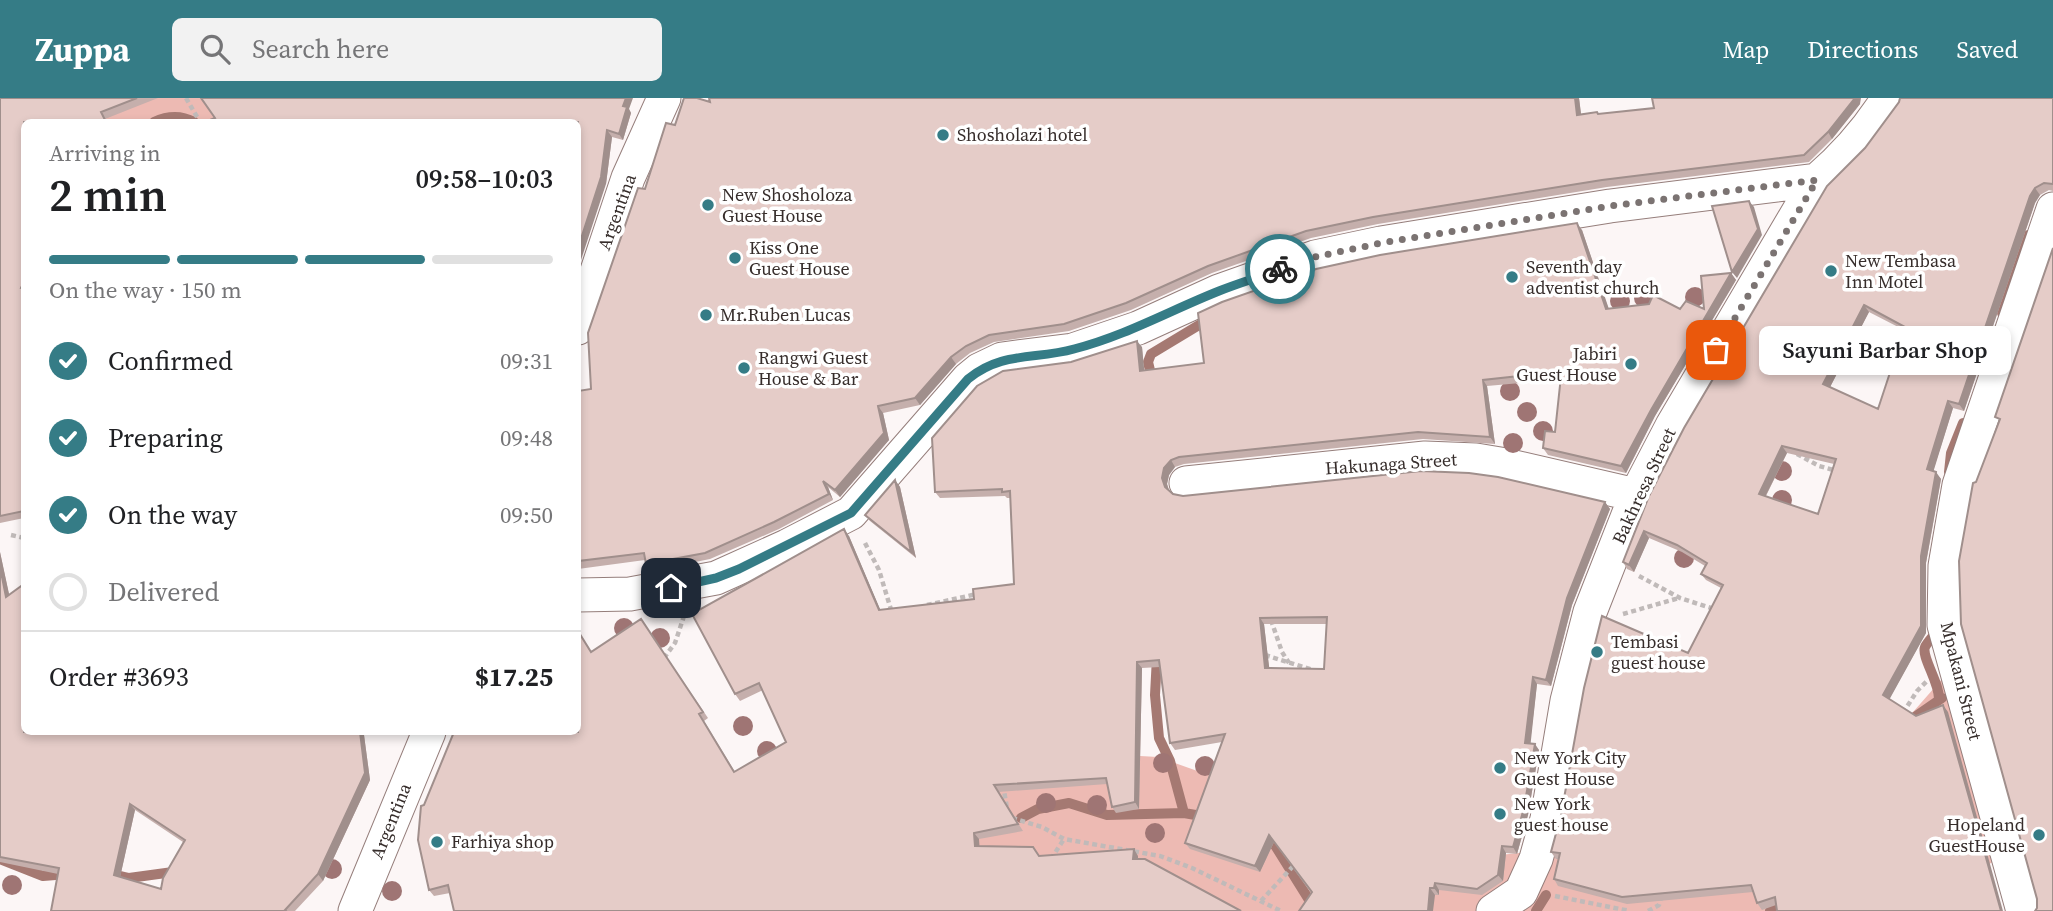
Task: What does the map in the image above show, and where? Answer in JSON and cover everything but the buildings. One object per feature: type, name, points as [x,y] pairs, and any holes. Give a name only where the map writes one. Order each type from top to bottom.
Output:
[{"type":"street","name":"Argentina","points":[[581,319],[628,178],[664,98]]},
{"type":"street","name":"Bakhresa Street","points":[[1521,892],[1542,840],[1567,701],[1590,612],[1636,495],[1672,426],[1817,180],[1841,159],[1872,123],[1888,98]]},
{"type":"street","points":[[581,595],[630,594],[692,584],[739,569],[851,513],[968,379],[979,370],[1002,359],[1073,350],[1138,328],[1219,291],[1315,257],[1381,243],[1610,206],[1817,180]]},
{"type":"street","name":"Mpakani Street","points":[[2023,911],[1944,625],[1944,584],[1959,485],[2053,209]]},
{"type":"street","name":"Hakunaga Street","points":[[1186,483],[1425,458],[1476,460],[1506,465],[1636,495]]},
{"type":"street","name":"Argentina","points":[[355,911],[428,735]]},
{"type":"street","points":[[1493,911],[1521,892]]},
{"type":"path","points":[[186,98],[198,119]]},
{"type":"path","points":[[1791,449],[1819,466],[1843,473]]},
{"type":"path","points":[[851,513],[856,528],[879,570],[893,615],[903,612]]},
{"type":"path","points":[[10,535],[21,537]]},
{"type":"path","points":[[1608,563],[1680,598],[1718,610]]},
{"type":"path","points":[[663,659],[670,652],[680,629],[692,584]]},
{"type":"path","points":[[923,606],[984,593]]},
{"type":"path","points":[[1590,612],[1601,615],[1623,614],[1680,598]]},
{"type":"path","points":[[1270,615],[1282,652],[1290,664]]},
{"type":"path","points":[[1258,653],[1316,670]]},
{"type":"path","points":[[1901,717],[1922,685],[1952,655]]},
{"type":"path","points":[[1002,776],[1010,816],[1042,827],[1064,839],[1160,856],[1192,868],[1280,911]]},
{"type":"path","points":[[1045,864],[1057,852],[1064,839]]},
{"type":"path","points":[[1261,901],[1302,857]]},
{"type":"path","points":[[1521,892],[1565,897],[1629,911]]},
{"type":"path","points":[[1648,911],[1660,905],[1662,895]]},
{"type":"shaded area","points":[[133,98],[331,98],[312,119],[66,119]]},
{"type":"shaded area","points":[[1942,679],[2005,856],[1927,895],[1920,911],[600,911],[1051,751],[1158,757],[1248,789],[1364,869],[1585,846],[1885,744]]},
{"type":"waterway","points":[[162,119],[186,119]]},
{"type":"waterway","points":[[2002,313],[2009,281],[2028,235]]},
{"type":"waterway","points":[[1153,383],[1148,362],[1151,354],[1209,319]]},
{"type":"waterway","points":[[1949,472],[1951,453],[1963,423]]},
{"type":"waterway","points":[[1938,629],[1924,651],[1937,686],[1939,700]]},
{"type":"waterway","points":[[1157,657],[1155,695],[1159,738],[1170,761],[1184,813]]},
{"type":"waterway","points":[[1906,723],[1942,698]]},
{"type":"waterway","points":[[1021,818],[1038,809],[1069,803],[1107,815],[1184,813],[1207,817]]},
{"type":"waterway","points":[[1264,838],[1273,842],[1316,911]]},
{"type":"waterway","points":[[0,859],[43,876],[68,874]]},
{"type":"waterway","points":[[108,873],[129,878],[173,872],[176,874]]},
{"type":"waterway","points":[[1536,911],[1546,895]]},
{"type":"waterway","points":[[1770,911],[1787,904]]},
{"type":"way so far","points":[[1280,269],[1315,257],[1381,243],[1610,206],[1817,180],[1716,350]]},
{"type":"place","name":"Shosholazi hotel","points":[[943,135]]},
{"type":"place","name":"New Shosholoza Guest House","points":[[708,205]]},
{"type":"place","name":"Kiss One Guest House","points":[[735,258]]},
{"type":"place","name":"New Tembasa Inn Motel","points":[[1831,271]]},
{"type":"place","name":"Seventh day adventist church","points":[[1512,277]]},
{"type":"place","name":"Mr.Ruben Lucas","points":[[706,315]]},
{"type":"place","name":"Sayuni Barbar Shop","points":[[1716,350]]},
{"type":"place","name":"Jabiri Guest House","points":[[1631,364]]},
{"type":"place","name":"Rangwi Guest House & Bar","points":[[744,368]]},
{"type":"place","name":"Tembasi guest house","points":[[1597,652]]},
{"type":"place","name":"New York City Guest House","points":[[1500,768]]},
{"type":"place","name":"New York guest house","points":[[1500,814]]},
{"type":"place","name":"Hopeland GuestHouse","points":[[2039,835]]},
{"type":"place","name":"Farhiya shop","points":[[437,842]]},
{"type":"route","points":[[671,588],[716,578],[739,569],[851,513],[968,379],[979,370],[1002,359],[1073,350],[1138,328],[1219,291],[1280,269]]}]
